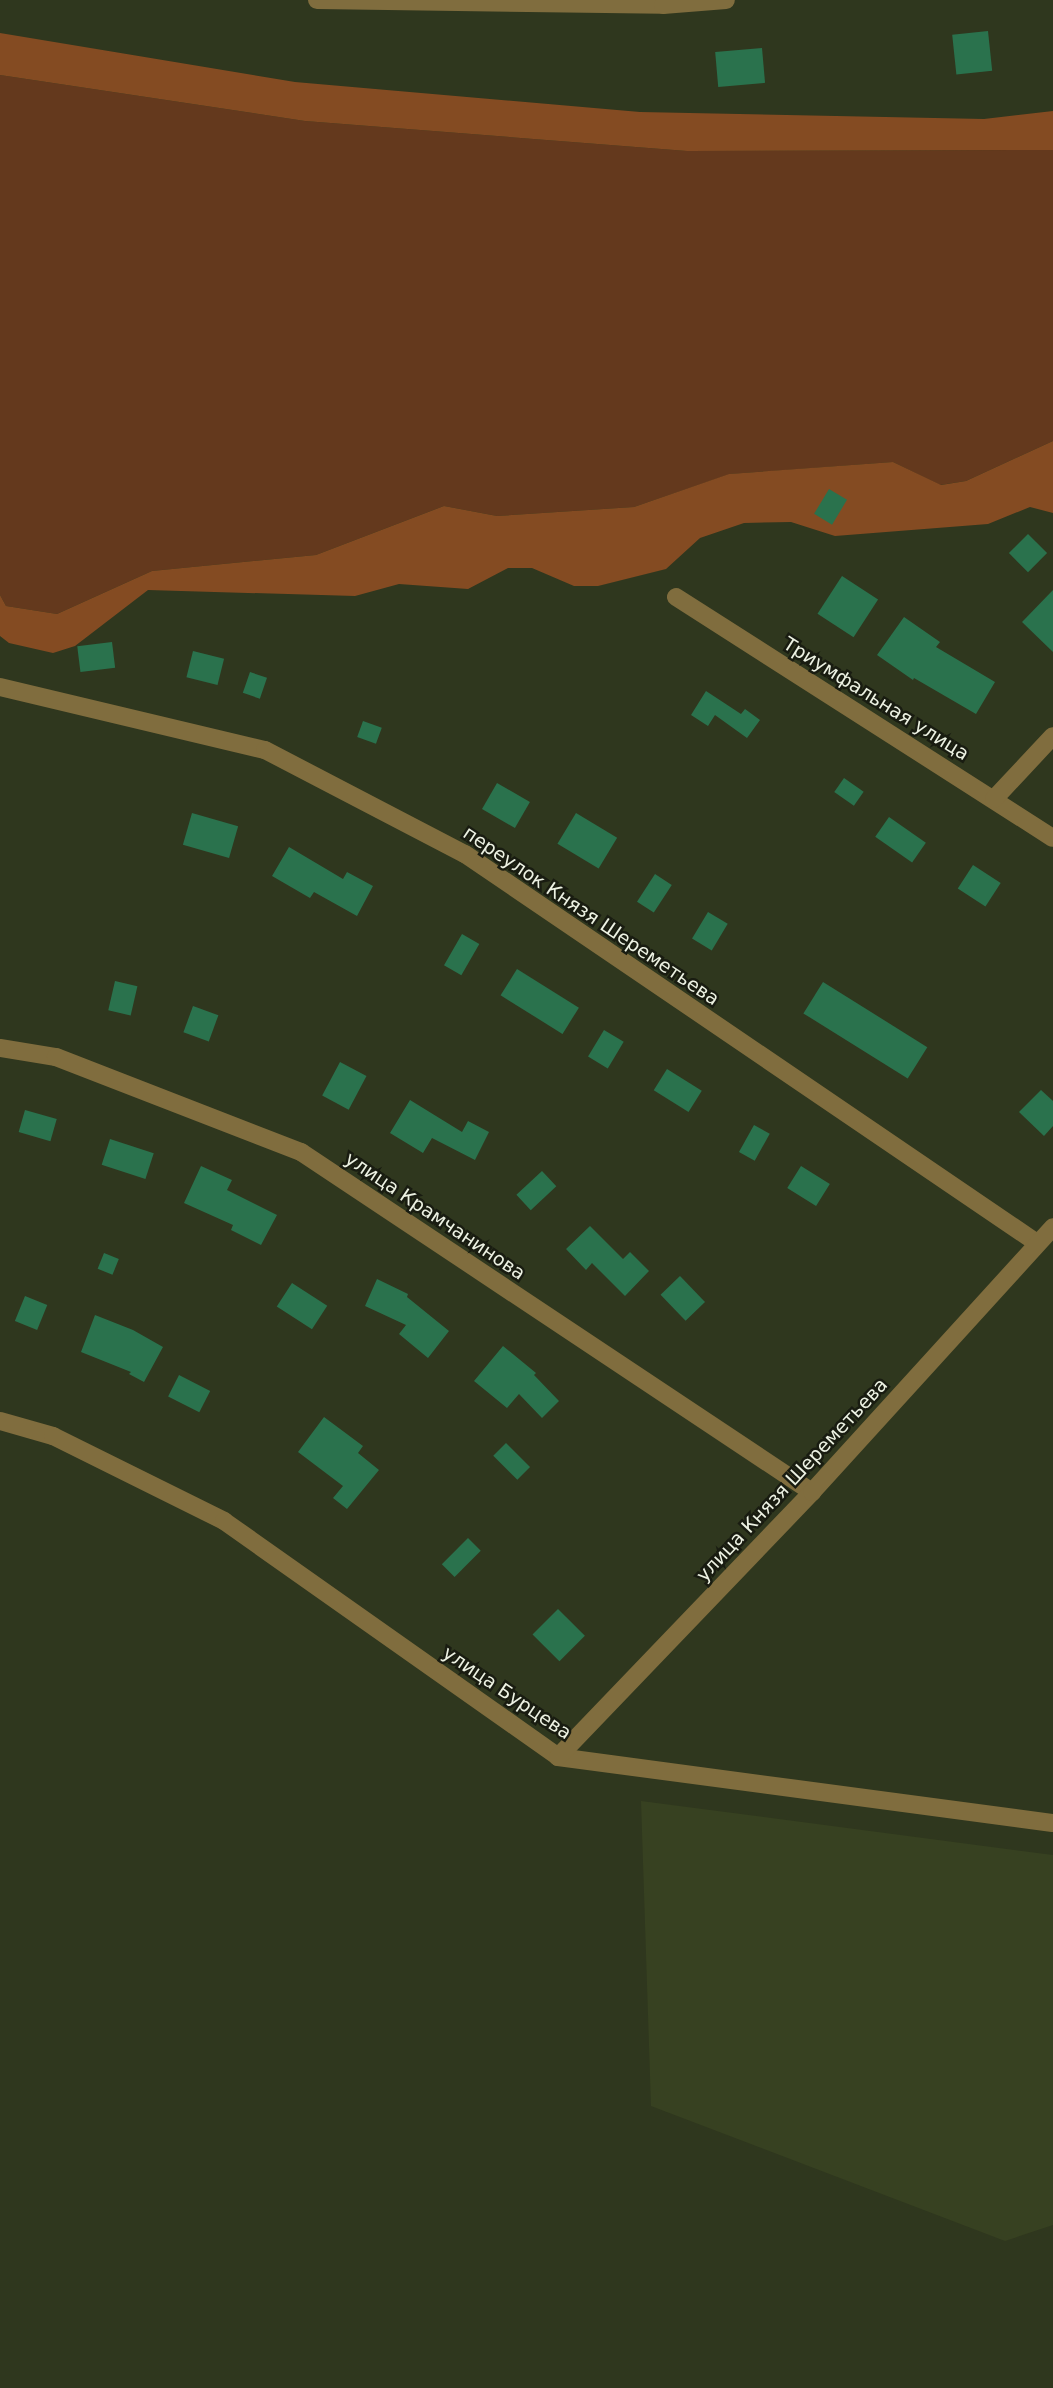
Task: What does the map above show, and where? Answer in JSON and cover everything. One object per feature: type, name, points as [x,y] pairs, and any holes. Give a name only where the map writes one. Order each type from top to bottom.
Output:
[{"type":"street","points":[[317,0],[726,0]]},
{"type":"street","name":"Триумфальная улица","points":[[676,597],[1053,838]]},
{"type":"street","name":"переулок Князя Шереметьева","points":[[0,687],[265,750],[465,854],[1037,1243]]},
{"type":"street","points":[[994,799],[1053,736]]},
{"type":"street","name":"улица Крамчанинова","points":[[0,1048],[56,1057],[301,1152],[812,1492]]},
{"type":"street","name":"улица Князя Шереметьева","points":[[558,1757],[812,1492],[1053,1227]]},
{"type":"street","name":"улица Бурцева","points":[[0,1421],[53,1436],[224,1521],[558,1757],[1053,1823]]},
{"type":"shaded area","points":[[0,33],[295,82],[640,112],[984,119],[1053,111],[1053,150],[687,151],[305,121],[0,75]]},
{"type":"shaded area","points":[[0,75],[305,121],[687,151],[1053,150],[1053,441],[966,481],[940,485],[893,462],[730,474],[634,507],[497,516],[444,506],[316,555],[152,571],[57,614],[6,606],[0,595]]},
{"type":"shaded area","points":[[1053,441],[1053,513],[1030,507],[988,524],[835,536],[791,522],[744,523],[700,538],[666,569],[598,586],[574,586],[532,568],[508,568],[468,589],[399,584],[355,596],[148,590],[75,646],[53,653],[9,643],[0,636],[0,595],[6,606],[57,614],[152,571],[316,555],[444,506],[497,516],[634,507],[729,474],[893,462],[941,485],[966,481]]},
{"type":"shaded area","points":[[641,1801],[1053,1855],[1053,2225],[1005,2241],[651,2106]]},
{"type":"building","points":[[988,31],[992,71],[956,75],[952,35]]},
{"type":"building","points":[[762,48],[765,83],[718,87],[715,52]]},
{"type":"building","points":[[829,489],[847,500],[832,525],[814,514]]},
{"type":"building","points":[[1028,534],[1047,553],[1028,572],[1009,553]]},
{"type":"building","points":[[842,576],[878,599],[854,637],[817,614]]},
{"type":"building","points":[[1053,590],[1053,652],[1022,622]]},
{"type":"building","points":[[904,617],[940,642],[936,647],[995,682],[976,714],[914,678],[913,680],[877,655]]},
{"type":"building","points":[[112,642],[115,668],[80,672],[77,646]]},
{"type":"building","points":[[193,651],[224,659],[218,685],[186,677]]},
{"type":"building","points":[[250,672],[267,678],[260,699],[243,693]]},
{"type":"building","points":[[706,691],[741,714],[745,709],[760,720],[747,738],[715,715],[708,726],[691,715]]},
{"type":"building","points":[[363,721],[382,728],[376,744],[357,737]]},
{"type":"building","points":[[844,778],[864,792],[854,806],[834,792]]},
{"type":"building","points":[[497,783],[530,802],[515,828],[482,809]]},
{"type":"building","points":[[192,813],[238,826],[229,858],[183,845]]},
{"type":"building","points":[[576,813],[617,838],[599,869],[557,844]]},
{"type":"building","points":[[889,817],[926,843],[912,862],[875,837]]},
{"type":"building","points":[[289,847],[343,879],[347,872],[373,886],[357,916],[314,892],[310,898],[272,876]]},
{"type":"building","points":[[973,865],[1001,883],[985,906],[958,888]]},
{"type":"building","points":[[655,874],[672,885],[654,913],[637,902]]},
{"type":"building","points":[[708,912],[728,924],[712,950],[692,939]]},
{"type":"building","points":[[462,934],[479,944],[461,975],[444,965]]},
{"type":"building","points":[[517,969],[579,1008],[562,1034],[501,995]]},
{"type":"building","points":[[115,981],[137,986],[131,1015],[108,1010]]},
{"type":"building","points":[[823,982],[927,1047],[908,1079],[803,1013]]},
{"type":"building","points":[[193,1006],[218,1015],[209,1042],[183,1032]]},
{"type":"building","points":[[604,1030],[624,1042],[608,1068],[588,1057]]},
{"type":"building","points":[[340,1062],[366,1076],[349,1110],[322,1096]]},
{"type":"building","points":[[667,1069],[702,1091],[689,1112],[654,1090]]},
{"type":"building","points":[[1041,1090],[1053,1101],[1053,1126],[1044,1136],[1019,1112]]},
{"type":"building","points":[[410,1100],[462,1132],[468,1121],[489,1132],[475,1160],[432,1138],[423,1153],[390,1133]]},
{"type":"building","points":[[25,1110],[57,1119],[50,1141],[19,1132]]},
{"type":"building","points":[[754,1125],[770,1134],[755,1161],[739,1152]]},
{"type":"building","points":[[110,1139],[154,1153],[145,1179],[102,1165]]},
{"type":"building","points":[[201,1166],[232,1180],[227,1190],[277,1215],[261,1245],[231,1230],[233,1225],[184,1203]]},
{"type":"building","points":[[801,1166],[830,1184],[816,1206],[787,1188]]},
{"type":"building","points":[[542,1171],[556,1186],[531,1210],[516,1195]]},
{"type":"building","points":[[590,1226],[623,1259],[630,1252],[649,1271],[625,1296],[592,1263],[586,1270],[566,1249]]},
{"type":"building","points":[[104,1253],[119,1259],[112,1275],[98,1269]]},
{"type":"building","points":[[680,1276],[705,1302],[686,1321],[661,1295]]},
{"type":"building","points":[[377,1279],[408,1294],[407,1297],[449,1331],[428,1358],[399,1334],[406,1325],[365,1306]]},
{"type":"building","points":[[292,1283],[327,1306],[312,1329],[277,1306]]},
{"type":"building","points":[[25,1296],[47,1305],[37,1330],[15,1321]]},
{"type":"building","points":[[95,1315],[133,1330],[163,1347],[144,1382],[129,1374],[131,1372],[81,1352]]},
{"type":"building","points":[[503,1346],[536,1373],[534,1375],[559,1401],[542,1418],[519,1394],[507,1408],[474,1381]]},
{"type":"building","points":[[179,1375],[210,1391],[199,1412],[168,1396]]},
{"type":"building","points":[[324,1417],[363,1446],[358,1453],[379,1470],[347,1509],[333,1498],[343,1486],[298,1452]]},
{"type":"building","points":[[506,1443],[530,1467],[517,1480],[493,1456]]},
{"type":"building","points":[[468,1538],[481,1551],[455,1577],[442,1564]]},
{"type":"building","points":[[558,1609],[585,1636],[559,1661],[533,1634]]}]
